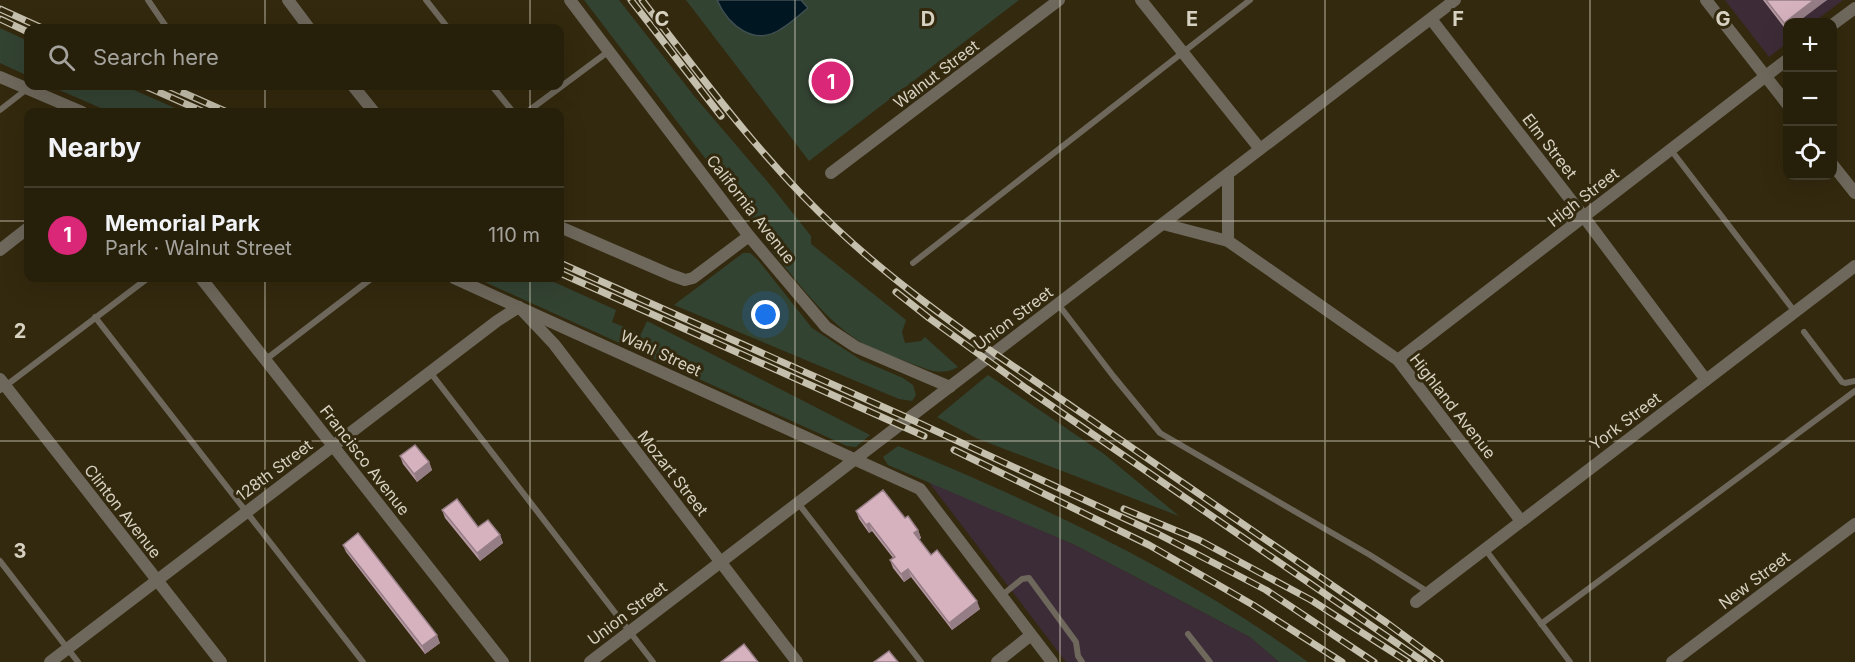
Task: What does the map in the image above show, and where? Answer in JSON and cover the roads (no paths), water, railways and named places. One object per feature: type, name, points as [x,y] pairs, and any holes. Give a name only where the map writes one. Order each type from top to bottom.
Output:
[{"type":"street","points":[[288,0],[306,24]]},
{"type":"street","name":"California Avenue","points":[[570,0],[749,236],[826,327],[856,347],[950,387]]},
{"type":"street","name":"Walnut Street","points":[[831,173],[1059,0]]},
{"type":"street","points":[[1141,0],[1260,149]]},
{"type":"street","name":"Union Street","points":[[590,662],[1455,0]]},
{"type":"street","points":[[1706,0],[1783,99]]},
{"type":"street","points":[[1837,22],[1854,11]]},
{"type":"street","name":"Elm Street","points":[[1431,19],[1706,380]]},
{"type":"street","name":"High Street","points":[[1398,360],[1783,63]]},
{"type":"street","points":[[0,77],[24,88]]},
{"type":"street","points":[[29,90],[72,108]]},
{"type":"street","points":[[356,90],[371,108]]},
{"type":"street","points":[[1837,169],[1855,193]]},
{"type":"street","points":[[1228,174],[1228,241]]},
{"type":"street","name":"Highland Avenue","points":[[1163,224],[1228,241],[1398,360],[1521,521]]},
{"type":"street","points":[[564,229],[685,280],[698,275],[749,236]]},
{"type":"street","points":[[0,250],[24,231]]},
{"type":"street","name":"York Street","points":[[1416,602],[1855,266]]},
{"type":"street","name":"Francisco Avenue","points":[[204,282],[503,662]]},
{"type":"street","name":"Wahl Street","points":[[463,282],[854,460]]},
{"type":"street","name":"128th Street","points":[[50,662],[497,321],[519,307]]},
{"type":"street","name":"Mozart Street","points":[[519,307],[554,345],[797,662]]},
{"type":"street","name":"Clinton Avenue","points":[[2,385],[221,662]]},
{"type":"street","points":[[854,460],[920,489],[1052,662]]},
{"type":"street","name":"New Street","points":[[1672,662],[1855,524]]},
{"type":"street","points":[[997,662],[1031,635]]},
{"type":"lane","points":[[148,0],[164,24]]},
{"type":"lane","points":[[426,0],[445,24]]},
{"type":"lane","points":[[913,263],[1250,0]]},
{"type":"lane","points":[[564,84],[609,51]]},
{"type":"lane","points":[[0,110],[26,90]]},
{"type":"lane","points":[[495,90],[510,108]]},
{"type":"lane","points":[[531,108],[556,90]]},
{"type":"lane","points":[[1671,150],[1795,312]]},
{"type":"lane","points":[[2,385],[143,282]]},
{"type":"lane","points":[[265,360],[367,282]]},
{"type":"lane","points":[[1058,304],[1161,434],[1370,555],[1429,592]]},
{"type":"lane","points":[[95,317],[363,662]]},
{"type":"lane","points":[[1804,332],[1842,382],[1845,384],[1855,381]]},
{"type":"lane","points":[[430,372],[653,662]]},
{"type":"lane","points":[[1541,624],[1855,391]]},
{"type":"lane","points":[[798,503],[921,662]]},
{"type":"lane","points":[[1485,549],[1570,662]]},
{"type":"lane","points":[[0,561],[78,662]]},
{"type":"lane","points":[[1001,596],[1022,579],[1029,579],[1076,642],[1080,659],[1071,662]]},
{"type":"lane","points":[[1188,634],[1210,662]]},
{"type":"water","points":[[717,0],[801,0],[808,8],[781,29],[761,36],[743,31],[735,25]]},
{"type":"railway","points":[[631,0],[721,116]]},
{"type":"railway","points":[[642,0],[711,89],[784,176],[837,229],[894,278],[994,353],[1387,623],[1440,662]]},
{"type":"railway","points":[[0,9],[33,24]]},
{"type":"railway","points":[[0,19],[24,30]]},
{"type":"railway","points":[[154,90],[195,108]]},
{"type":"railway","points":[[177,90],[218,108]]},
{"type":"railway","points":[[564,265],[908,418],[1158,534],[1266,590],[1374,662]]},
{"type":"railway","points":[[564,275],[924,436]]},
{"type":"railway","points":[[896,292],[1027,389],[1424,662]]},
{"type":"railway","points":[[954,450],[1149,545],[1253,605],[1342,662]]},
{"type":"railway","points":[[1124,509],[1199,540],[1311,600],[1408,662]]},
{"type":"place","name":"Memorial Park","points":[[831,81]]}]
